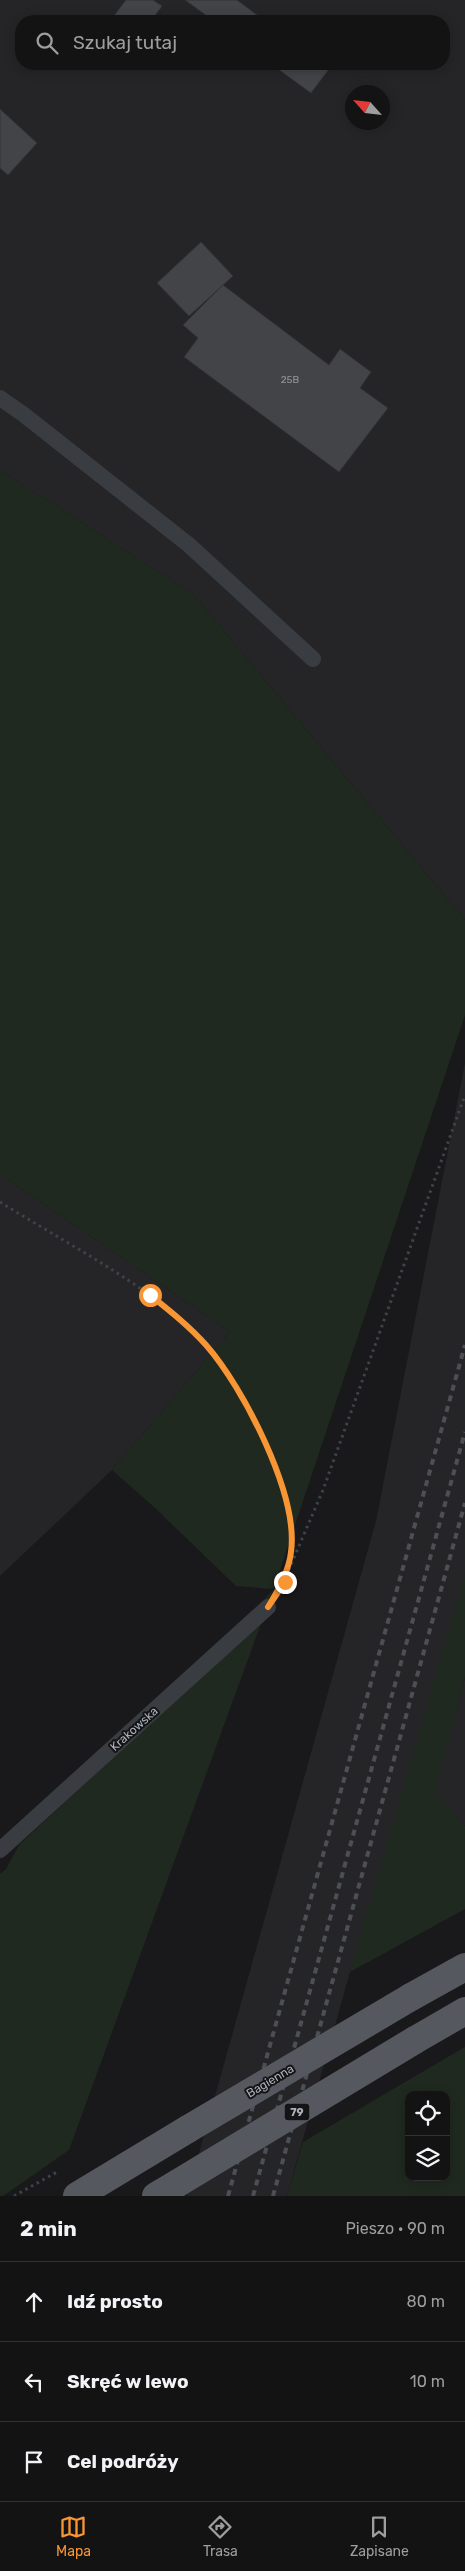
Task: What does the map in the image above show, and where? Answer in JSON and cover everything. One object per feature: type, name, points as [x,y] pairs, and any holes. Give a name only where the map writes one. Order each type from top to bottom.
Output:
[{"type":"main road","name":"Bagienna","points":[[77,2196],[411,1997],[465,1967]]},
{"type":"main road","name":"79","points":[[167,2189],[465,2011]]},
{"type":"lane","points":[[0,398],[23,414],[188,545],[313,659]]},
{"type":"lane","name":"Krakowska","points":[[0,1850],[268,1607]]},
{"type":"path","points":[[268,1607],[285,1582],[323,1490],[465,1096]]},
{"type":"path","points":[[0,1202],[156,1300],[183,1321],[207,1346],[230,1377],[270,1452],[282,1486],[290,1524],[292,1552],[279,1588],[268,1607]]},
{"type":"path","points":[[14,2196],[57,2172]]},
{"type":"shaded area","points":[[0,0],[465,0],[465,920],[193,594],[0,470]]},
{"type":"shaded area","points":[[0,470],[193,594],[465,920],[465,1015],[274,1589],[236,1586],[155,1508],[112,1470],[230,1332],[0,1174]]},
{"type":"shaded area","points":[[465,1063],[465,1608],[350,1972],[287,2196],[187,2196],[376,1521]]},
{"type":"shaded area","points":[[0,1174],[230,1332],[112,1470],[0,1576]]},
{"type":"shaded area","points":[[465,1574],[465,1677],[435,1792],[465,1826],[465,1909],[350,1972]]},
{"type":"shaded area","points":[[273,1590],[69,2150],[3,2196],[0,2196],[0,1874],[6,1869],[19,1845],[150,1723]]},
{"type":"shaded area","points":[[465,1677],[465,1826],[434,1792]]},
{"type":"shaded area","points":[[465,2047],[465,2196],[287,2196],[303,2142]]},
{"type":"building","points":[[126,0],[153,0],[162,6],[155,15],[115,15]]},
{"type":"building","points":[[185,0],[237,0],[257,15],[206,15]]},
{"type":"building","points":[[279,70],[328,70],[311,93]]},
{"type":"building","points":[[0,109],[37,143],[8,175],[0,168]]},
{"type":"building","points":[[201,242],[233,276],[189,316],[157,283]]},
{"type":"building","points":[[223,285],[329,365],[340,349],[371,372],[360,388],[388,408],[339,472],[184,357],[198,338],[183,325]]},
{"type":"railway","points":[[228,2196],[465,1345]]},
{"type":"railway","points":[[253,2196],[465,1432]]},
{"type":"railway","points":[[273,2196],[465,1503]]},
{"type":"route","points":[[150,1295],[183,1321],[207,1346],[230,1377],[270,1452],[282,1486],[290,1524],[292,1552],[279,1588],[268,1607],[285,1582]]}]
